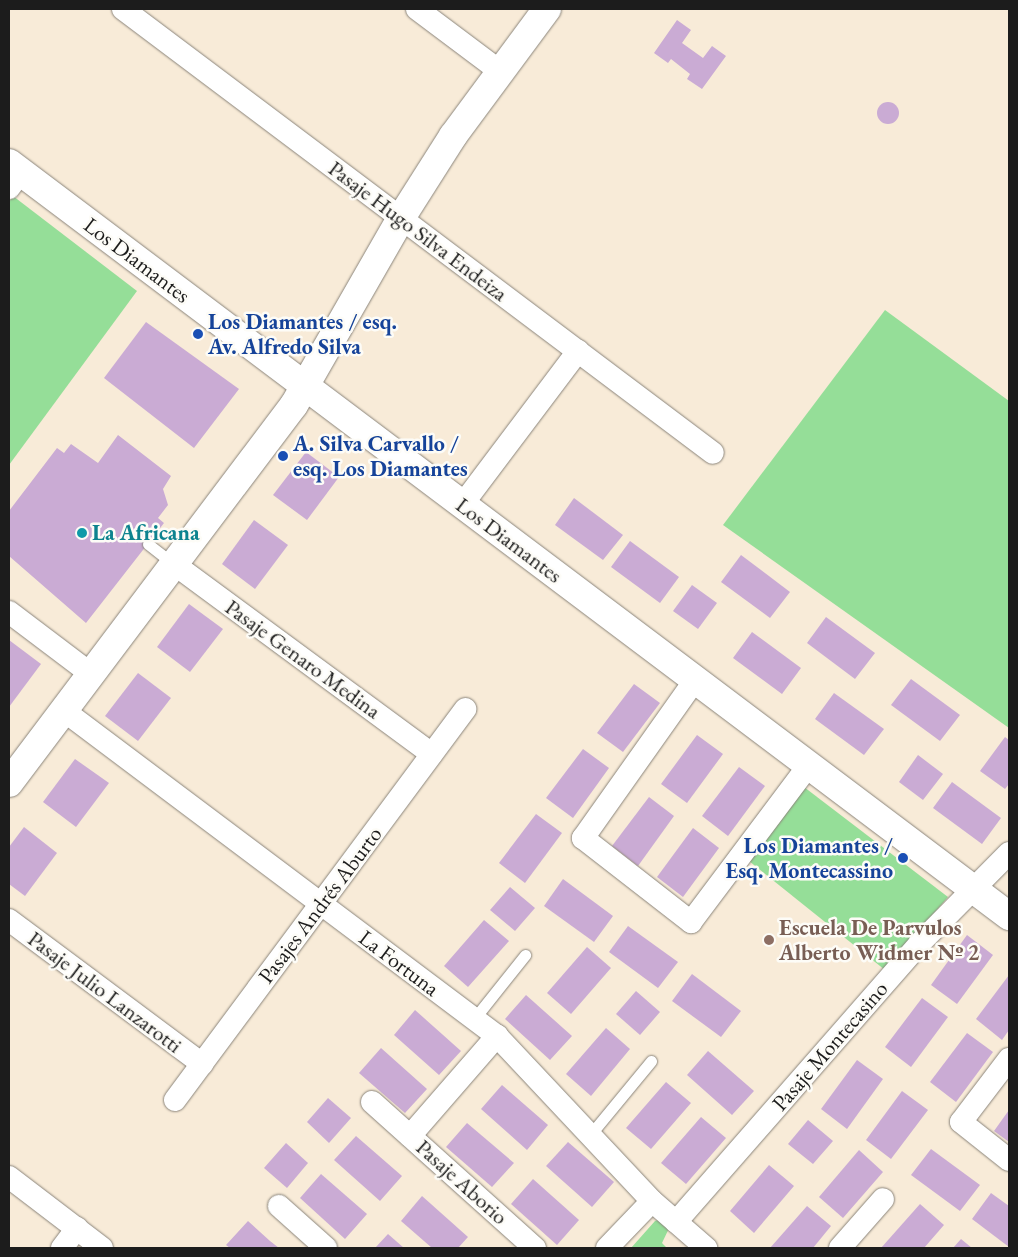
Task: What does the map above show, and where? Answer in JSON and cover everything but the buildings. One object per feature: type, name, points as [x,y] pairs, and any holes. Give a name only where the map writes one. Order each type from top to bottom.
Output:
[{"type":"street","name":"Pasaje Hugo Silva Endeiza","points":[[123,9],[713,453]]},
{"type":"street","points":[[417,9],[500,72]]},
{"type":"street","points":[[9,783],[305,387],[401,218],[500,72],[546,9]]},
{"type":"street","name":"Los Diamantes","points":[[13,174],[305,387],[1009,916]]},
{"type":"street","points":[[462,505],[578,351]]},
{"type":"street","name":"Pasaje Genaro Medina","points":[[174,564],[432,754]]},
{"type":"street","points":[[9,612],[91,674]]},
{"type":"street","points":[[695,680],[583,838],[691,922],[808,766]]},
{"type":"street","name":"Pasajes Andrés Aburto","points":[[175,1100],[466,709]]},
{"type":"street","name":"La Fortuna","points":[[63,710],[497,1036],[652,1201],[706,1248]]},
{"type":"street","name":"Pasaje Montecasino","points":[[676,1222],[971,888],[998,867],[1009,853]]},
{"type":"street","name":"Pasaje Julio Lanzarotti","points":[[9,920],[202,1064]]},
{"type":"street","name":"Pasaje Aborio","points":[[410,1136],[497,1036]]},
{"type":"street","points":[[1009,1059],[961,1122],[1009,1160]]},
{"type":"street","name":"Pasaje Aborio","points":[[372,1102],[535,1248]]},
{"type":"street","points":[[9,1176],[102,1248]]},
{"type":"street","points":[[840,1248],[883,1199]]},
{"type":"street","points":[[606,1248],[652,1201]]},
{"type":"street","points":[[279,1206],[326,1248]]},
{"type":"street","points":[[62,1248],[77,1228]]},
{"type":"lane","points":[[148,544],[174,564]]},
{"type":"lane","points":[[474,1018],[525,955]]},
{"type":"lane","points":[[590,1135],[651,1061]]},
{"type":"green space","points":[[13,196],[137,291],[9,465],[9,202]]},
{"type":"green space","points":[[885,310],[1009,401],[1009,728],[723,525]]},
{"type":"green space","points":[[804,787],[948,897],[885,970],[749,861]]},
{"type":"green space","points":[[669,1216],[673,1220],[662,1243],[667,1248],[631,1248],[655,1221]]},
{"type":"place","name":"Los Diamantes / esq. Av. Alfredo Silva","points":[[198,334]]},
{"type":"place","name":"A. Silva Carvallo / esq. Los Diamantes","points":[[283,456]]},
{"type":"place","name":"La Africana","points":[[82,533]]},
{"type":"place","name":"Los Diamantes / Esq. Montecassino","points":[[903,858]]},
{"type":"place","name":"Escuela De Parvulos Alberto Widmer Nº 2","points":[[769,940]]}]
